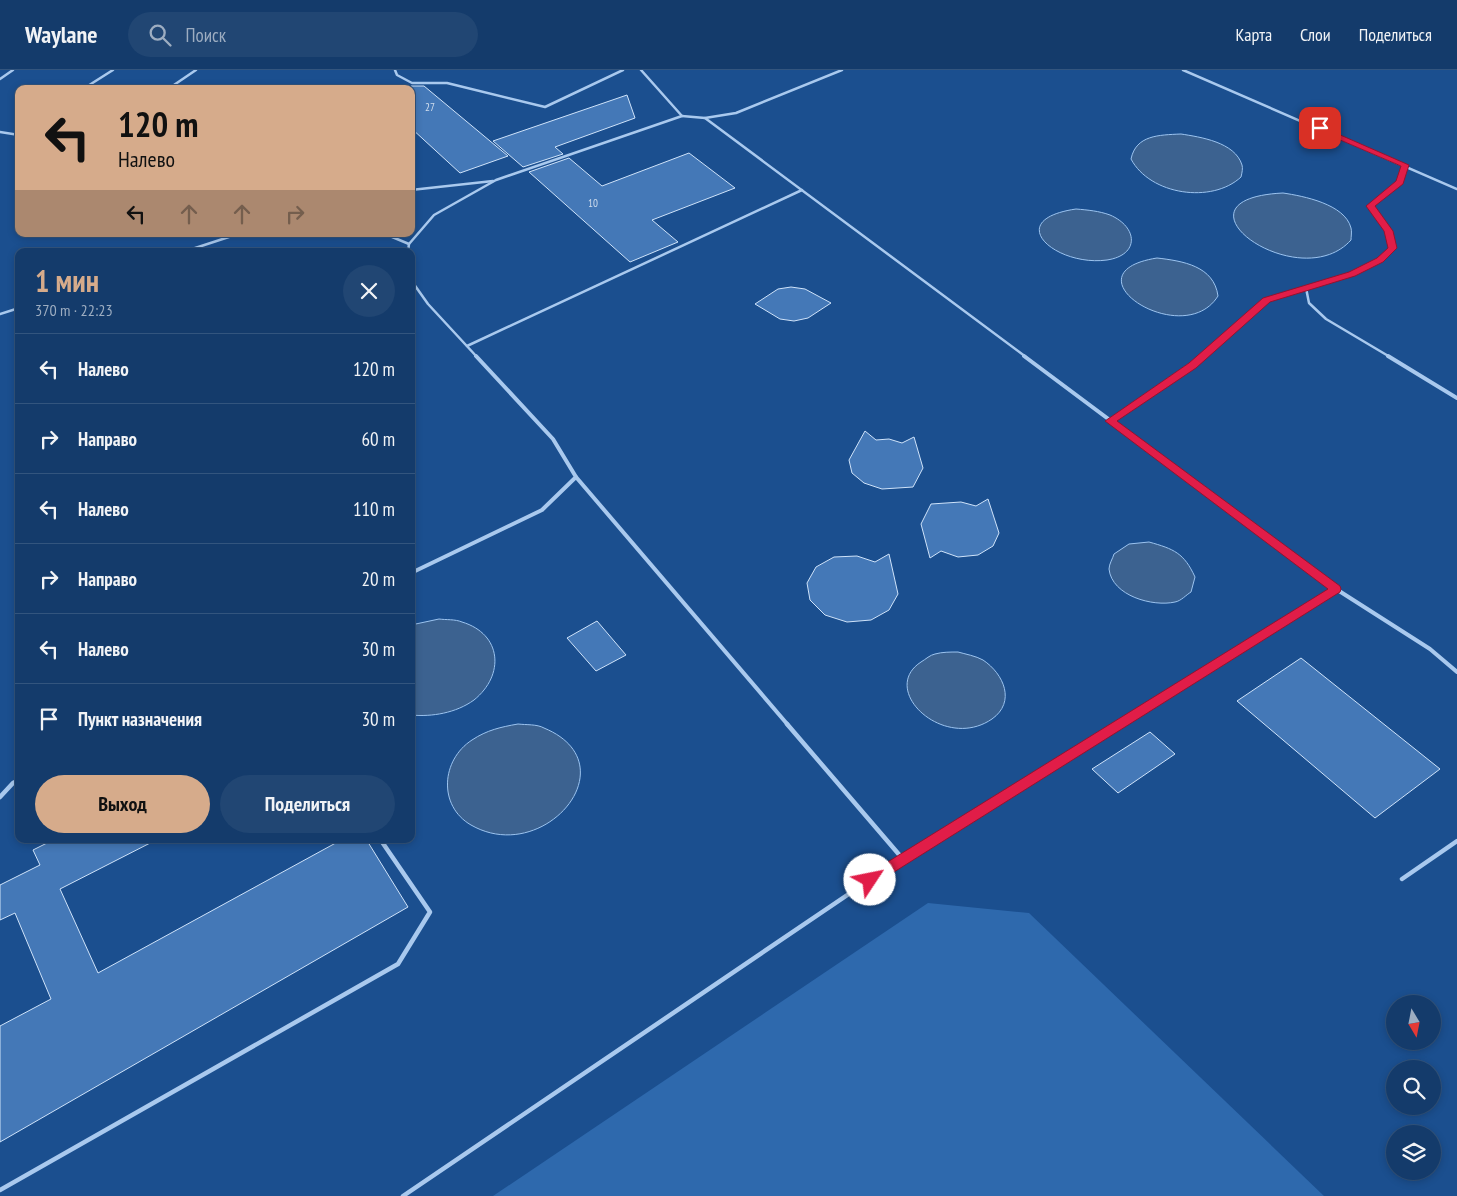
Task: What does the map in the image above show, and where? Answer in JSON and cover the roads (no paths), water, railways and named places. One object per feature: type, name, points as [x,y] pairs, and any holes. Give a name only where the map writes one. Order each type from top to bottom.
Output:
[{"type":"lane","points":[[0,79],[13,70]]},
{"type":"lane","points":[[89,85],[113,70]]},
{"type":"lane","points":[[174,85],[196,70]]},
{"type":"lane","points":[[396,70],[397,75],[412,83],[447,83],[545,107],[623,70]]},
{"type":"lane","points":[[641,70],[682,116]]},
{"type":"lane","points":[[408,248],[409,244],[434,215],[496,180],[682,116],[705,118],[736,113],[842,70]]},
{"type":"lane","points":[[1183,70],[1457,189]]},
{"type":"lane","points":[[705,118],[1336,589],[1430,649],[1457,672]]},
{"type":"lane","points":[[0,132],[15,134]]},
{"type":"lane","points":[[1110,421],[1193,365],[1267,300],[1352,274],[1380,260],[1392,248],[1389,231],[1370,206],[1400,182],[1405,165]]},
{"type":"lane","points":[[415,190],[496,180]]},
{"type":"lane","points":[[467,346],[802,190]]},
{"type":"lane","points":[[195,248],[229,237]]},
{"type":"lane","points":[[392,237],[409,244]]},
{"type":"lane","points":[[415,286],[428,304],[553,439],[576,477],[902,858]]},
{"type":"lane","points":[[1306,288],[1309,303],[1326,318],[1457,398]]},
{"type":"lane","points":[[0,314],[15,309]]},
{"type":"lane","points":[[415,571],[542,510],[576,477]]},
{"type":"lane","points":[[403,1196],[902,858],[1336,589]]},
{"type":"lane","points":[[0,797],[15,782]]},
{"type":"lane","points":[[1402,879],[1457,841]]},
{"type":"lane","points":[[0,1190],[398,964],[430,912],[383,843]]}]
